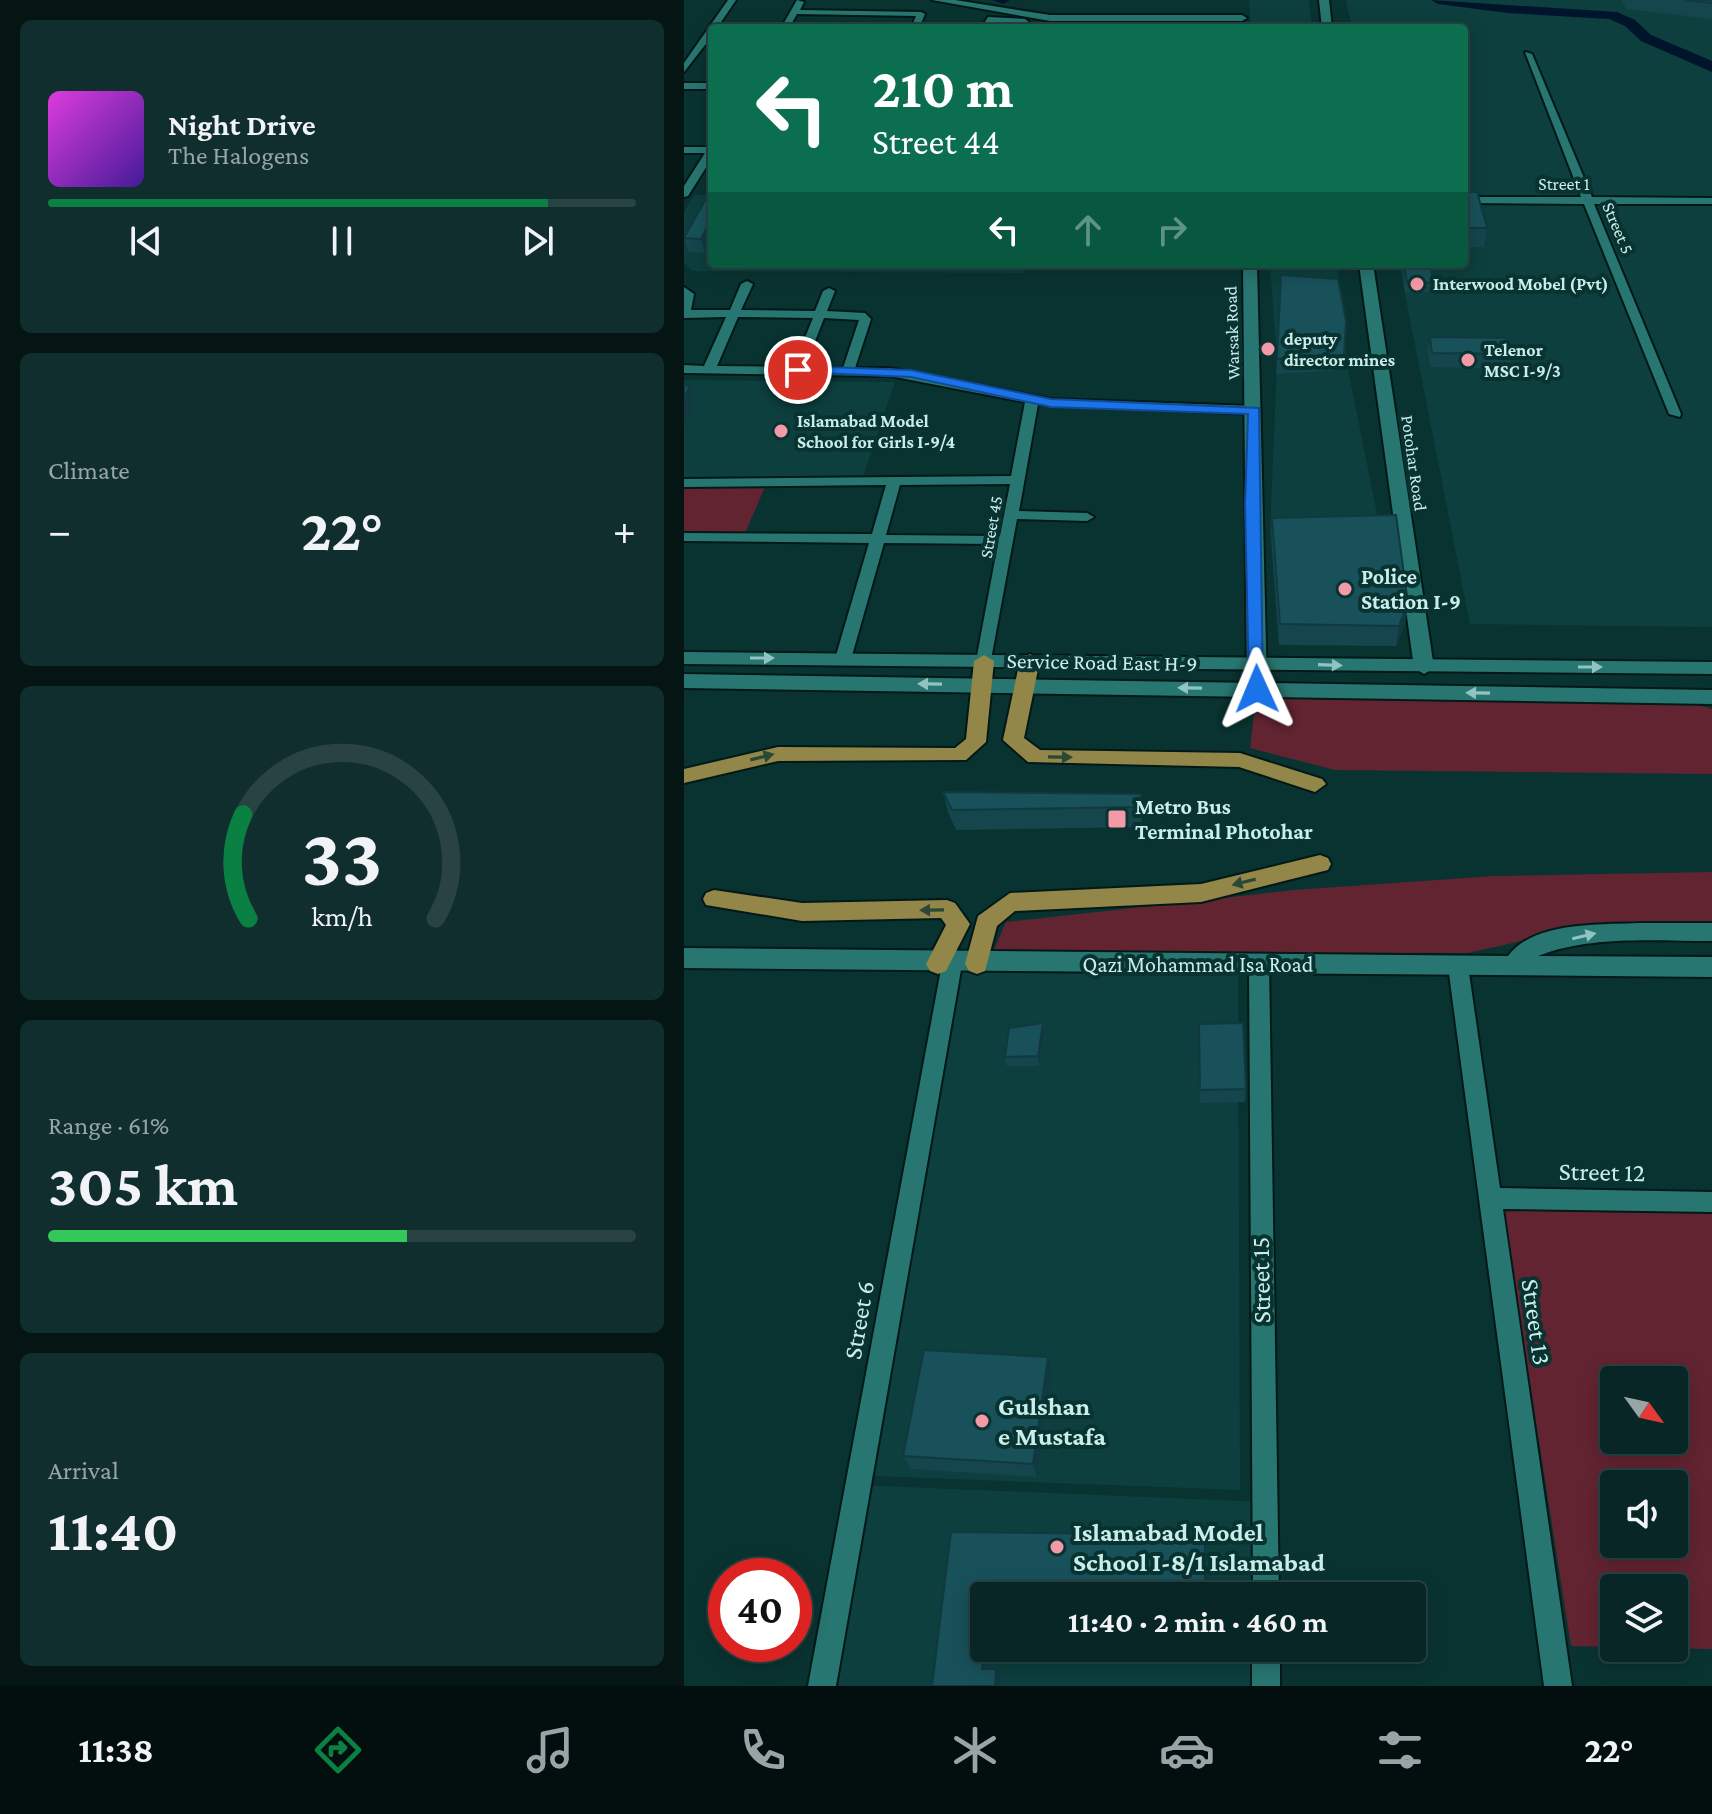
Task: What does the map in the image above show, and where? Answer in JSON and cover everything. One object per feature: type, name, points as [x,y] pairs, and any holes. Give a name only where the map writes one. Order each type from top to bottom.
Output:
[{"type":"main road","points":[[1030,660],[1013,740],[1035,757],[1240,760],[1315,784]]},
{"type":"main road","points":[[686,776],[778,754],[959,755],[976,742],[984,661]]},
{"type":"main road","points":[[977,964],[986,922],[1010,902],[1201,893],[1320,864]]},
{"type":"main road","points":[[714,899],[802,912],[947,909],[958,924],[945,964]]},
{"type":"street","points":[[716,24],[732,0]]},
{"type":"street","points":[[787,24],[801,0]]},
{"type":"street","points":[[937,0],[1095,24]]},
{"type":"street","points":[[1242,0],[1242,24]]},
{"type":"street","points":[[1324,0],[1327,24]]},
{"type":"street","points":[[794,12],[848,17],[921,14],[917,24]]},
{"type":"street","points":[[883,24],[889,13]]},
{"type":"street","points":[[988,24],[991,19],[1025,21],[1028,24]]},
{"type":"street","points":[[684,69],[707,45]]},
{"type":"street","name":"Street 5","points":[[1528,54],[1675,414]]},
{"type":"street","points":[[684,86],[708,86]]},
{"type":"street","points":[[684,150],[708,150]]},
{"type":"street","points":[[686,189],[708,156]]},
{"type":"street","name":"Street 1","points":[[1468,200],[1712,201]]},
{"type":"street","name":"Warsak Road","points":[[1250,268],[1257,689]]},
{"type":"street","name":"Potohar Road","points":[[1367,268],[1424,668]]},
{"type":"street","points":[[709,369],[747,284]]},
{"type":"street","points":[[684,290],[688,294],[684,313],[864,316],[848,370]]},
{"type":"street","points":[[798,370],[829,291]]},
{"type":"street","points":[[684,369],[848,370],[911,374],[1032,400],[1111,407],[1254,410]]},
{"type":"street","name":"Street 45","points":[[984,661],[1032,400]]},
{"type":"street","points":[[684,483],[1018,480]]},
{"type":"street","points":[[843,659],[894,482]]},
{"type":"street","points":[[1011,515],[1087,517]]},
{"type":"street","points":[[684,537],[1007,540]]},
{"type":"street","name":"Service Road East H-9","points":[[684,658],[1030,660],[1424,668],[1712,668]]},
{"type":"street","name":"Service Road East H-9","points":[[684,681],[1707,698]]},
{"type":"street","points":[[1519,966],[1518,960],[1526,951],[1595,934],[1712,932]]},
{"type":"street","name":"Qazi Mohammad Isa Road","points":[[684,958],[945,964],[1712,967]]},
{"type":"street","name":"Street 15","points":[[1259,963],[1266,1582]]},
{"type":"street","name":"Street 6","points":[[822,1686],[945,964]]},
{"type":"street","name":"Street 13","points":[[1458,966],[1558,1686]]},
{"type":"street","name":"Street 12","points":[[1490,1198],[1712,1202]]},
{"type":"street","points":[[1266,1662],[1266,1686]]},
{"type":"shaded area","points":[[1249,0],[1309,0],[1312,24],[1251,24]]},
{"type":"shaded area","points":[[1346,0],[1712,0],[1712,627],[1470,624],[1400,268],[1468,268],[1468,24],[1351,24]]},
{"type":"shaded area","points":[[694,195],[708,195],[708,268],[1026,268],[1025,273],[692,271],[684,262],[684,212]]},
{"type":"shaded area","points":[[1270,268],[1337,268],[1348,370],[1381,533],[1270,533],[1277,363]]},
{"type":"shaded area","name":"Islamabad Model School for Girls I-9/4","points":[[684,380],[895,382],[861,482],[684,481]]},
{"type":"shaded area","points":[[684,487],[765,487],[745,533],[684,532]]},
{"type":"shaded area","points":[[1256,697],[1699,705],[1712,709],[1712,774],[1335,770],[1250,748]]},
{"type":"shaded area","points":[[1712,872],[1712,924],[1601,923],[1468,953],[993,952],[1006,922],[1294,890],[1494,876]]},
{"type":"shaded area","points":[[957,968],[1238,972],[1240,1490],[872,1476]]},
{"type":"shaded area","points":[[1502,1204],[1712,1210],[1712,1649],[1688,1649],[1688,1574],[1600,1574],[1600,1647],[1571,1646]]},
{"type":"shaded area","name":"Islamabad Model School I-8/1 Islamabad","points":[[857,1485],[1266,1502],[1266,1582],[970,1582],[970,1662],[1266,1662],[1266,1686],[822,1686]]},
{"type":"building","points":[[1685,0],[1712,0],[1712,3]]},
{"type":"building","points":[[1468,192],[1477,192],[1487,228],[1468,228]]},
{"type":"building","points":[[708,195],[708,226],[701,239],[684,238]]},
{"type":"building","points":[[1404,268],[1431,268],[1433,283],[1407,282]]},
{"type":"building","points":[[1281,275],[1338,279],[1346,321],[1344,355],[1277,359]]},
{"type":"building","points":[[1430,337],[1508,338],[1512,354],[1432,353]]},
{"type":"building","name":"Police Station I-9","points":[[1396,515],[1408,604],[1399,626],[1280,624],[1272,518]]},
{"type":"building","points":[[943,792],[1141,794],[1141,807],[952,810]]},
{"type":"building","points":[[1043,1023],[1038,1056],[1005,1057],[1009,1028]]},
{"type":"building","points":[[1243,1023],[1246,1089],[1200,1090],[1199,1024]]},
{"type":"building","name":"Gulshan e Mustafa","points":[[924,1350],[1048,1357],[1033,1464],[903,1456]]},
{"type":"building","points":[[951,1532],[1205,1535],[1205,1582],[970,1582],[970,1662],[983,1662],[982,1669],[996,1669],[995,1686],[932,1686]]},
{"type":"waterway","points":[[1438,0],[1508,9],[1612,15],[1630,23],[1646,38],[1712,67]]},
{"type":"place","name":"Interwood Mobel (Pvt)","points":[[1417,284]]},
{"type":"place","name":"deputy director mines","points":[[1268,349]]},
{"type":"place","name":"Telenor MSC I-9/3","points":[[1468,360]]},
{"type":"place","name":"Islamabad Model School for Girls I-9/4","points":[[781,431]]},
{"type":"place","name":"Police Station I-9","points":[[1345,589]]},
{"type":"place","name":"Metro Bus Terminal Photohar","points":[[1117,819]]},
{"type":"place","name":"Gulshan e Mustafa","points":[[982,1421]]},
{"type":"place","name":"Islamabad Model School I-8/1 Islamabad","points":[[1057,1547]]},
{"type":"route","points":[[798,370],[911,374],[1051,403],[1254,410],[1252,505],[1257,689]]}]
